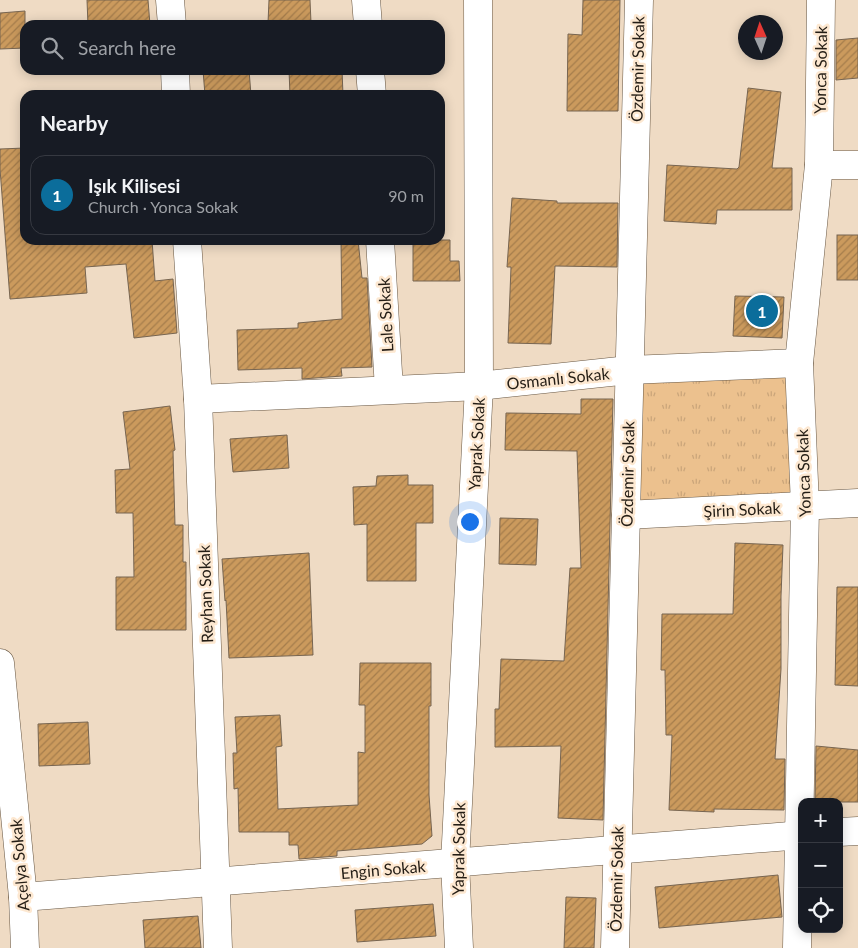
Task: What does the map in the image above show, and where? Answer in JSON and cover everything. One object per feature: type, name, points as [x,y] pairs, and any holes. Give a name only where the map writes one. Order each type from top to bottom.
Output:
[{"type":"street","points":[[170,0],[172,20]]},
{"type":"street","points":[[366,0],[368,20]]},
{"type":"street","name":"Yaprak Sokak","points":[[459,948],[455,863],[479,386],[478,0]]},
{"type":"street","name":"Özdemir Sokak","points":[[615,948],[638,0]]},
{"type":"street","name":"Yonca Sokak","points":[[801,798],[804,506],[799,363],[819,165],[821,0]]},
{"type":"street","points":[[175,75],[176,90]]},
{"type":"street","points":[[370,75],[372,90]]},
{"type":"street","points":[[819,165],[858,165]]},
{"type":"street","name":"Reyhan Sokak","points":[[187,245],[198,400],[218,948]]},
{"type":"street","name":"Lale Sokak","points":[[380,245],[389,390]]},
{"type":"street","name":"Osmanlı Sokak","points":[[198,400],[479,386],[629,370],[799,363]]},
{"type":"street","name":"Şirin Sokak","points":[[626,515],[858,503]]},
{"type":"street","name":"Açelya Sokak","points":[[0,662],[23,897],[26,948]]},
{"type":"street","points":[[843,832],[858,831]]},
{"type":"street","name":"Engin Sokak","points":[[23,897],[798,835]]},
{"type":"street","name":"Yonca Sokak","points":[[797,948],[801,843]]},
{"type":"green space","points":[[792,369],[797,500],[638,510],[638,377]]},
{"type":"building","points":[[87,0],[148,0],[150,20],[88,20]]},
{"type":"building","points":[[269,0],[310,0],[311,20],[268,20]]},
{"type":"building","points":[[583,0],[620,0],[618,111],[567,111],[568,34],[582,35]]},
{"type":"building","points":[[25,11],[25,20],[20,20],[20,48],[0,49],[0,13]]},
{"type":"building","points":[[858,38],[858,78],[836,80],[836,40]]},
{"type":"building","points":[[203,75],[249,75],[251,90],[205,90]]},
{"type":"building","points":[[289,75],[342,75],[343,90],[290,90]]},
{"type":"building","points":[[748,88],[781,92],[772,168],[792,168],[792,210],[717,210],[716,224],[664,221],[667,165],[737,169],[739,167]]},
{"type":"building","points":[[20,148],[20,245],[152,245],[155,281],[173,279],[177,333],[134,338],[126,264],[85,267],[87,293],[10,299],[0,149]]},
{"type":"building","points":[[512,198],[557,201],[557,203],[618,203],[617,267],[555,266],[551,344],[508,343],[511,267],[507,267]]},
{"type":"building","points":[[837,235],[858,235],[858,280],[837,280]]},
{"type":"building","points":[[445,240],[450,240],[450,261],[459,261],[460,281],[413,281],[413,245],[445,245]]},
{"type":"building","points":[[341,245],[359,245],[362,278],[367,278],[372,367],[341,368],[342,376],[302,379],[302,368],[238,370],[237,330],[298,328],[298,323],[342,319]]},
{"type":"building","points":[[735,296],[784,297],[782,338],[733,336]]},
{"type":"building","points":[[581,399],[613,399],[603,820],[558,818],[561,746],[495,747],[495,709],[499,709],[501,659],[564,661],[570,568],[581,568],[577,451],[505,450],[506,413],[581,414]]},
{"type":"building","points":[[170,406],[175,450],[173,451],[175,525],[183,525],[183,562],[186,562],[186,630],[116,630],[116,577],[134,577],[133,513],[116,513],[115,470],[130,469],[123,412]]},
{"type":"building","points":[[287,435],[289,468],[233,472],[230,439]]},
{"type":"building","points":[[408,475],[408,485],[433,485],[433,523],[416,523],[416,581],[367,581],[367,524],[354,525],[353,487],[376,486],[377,476]]},
{"type":"building","points":[[500,518],[538,519],[536,565],[499,564]]},
{"type":"building","points":[[735,543],[783,545],[781,669],[775,759],[785,759],[784,810],[714,809],[714,812],[669,810],[672,735],[666,735],[665,670],[661,670],[662,614],[733,614]]},
{"type":"building","points":[[309,553],[313,655],[229,658],[222,559]]},
{"type":"building","points":[[837,587],[858,587],[858,686],[835,685]]},
{"type":"building","points":[[360,663],[431,663],[429,795],[432,836],[422,844],[337,851],[337,856],[299,859],[298,845],[289,845],[289,832],[239,832],[238,788],[234,789],[233,753],[237,753],[235,717],[280,715],[282,746],[276,747],[278,809],[358,805],[358,752],[365,753],[365,705],[359,705]]},
{"type":"building","points":[[88,722],[90,764],[39,766],[38,724]]},
{"type":"building","points":[[816,746],[858,750],[858,802],[843,802],[843,798],[815,798]]},
{"type":"building","points":[[778,875],[782,917],[659,928],[655,887]]},
{"type":"building","points":[[566,897],[596,898],[594,948],[564,948]]},
{"type":"building","points":[[433,904],[436,936],[357,942],[355,910]]},
{"type":"building","points":[[198,916],[201,948],[145,948],[143,920]]},
{"type":"place","name":"Işık Kilisesi","points":[[762,311]]}]
